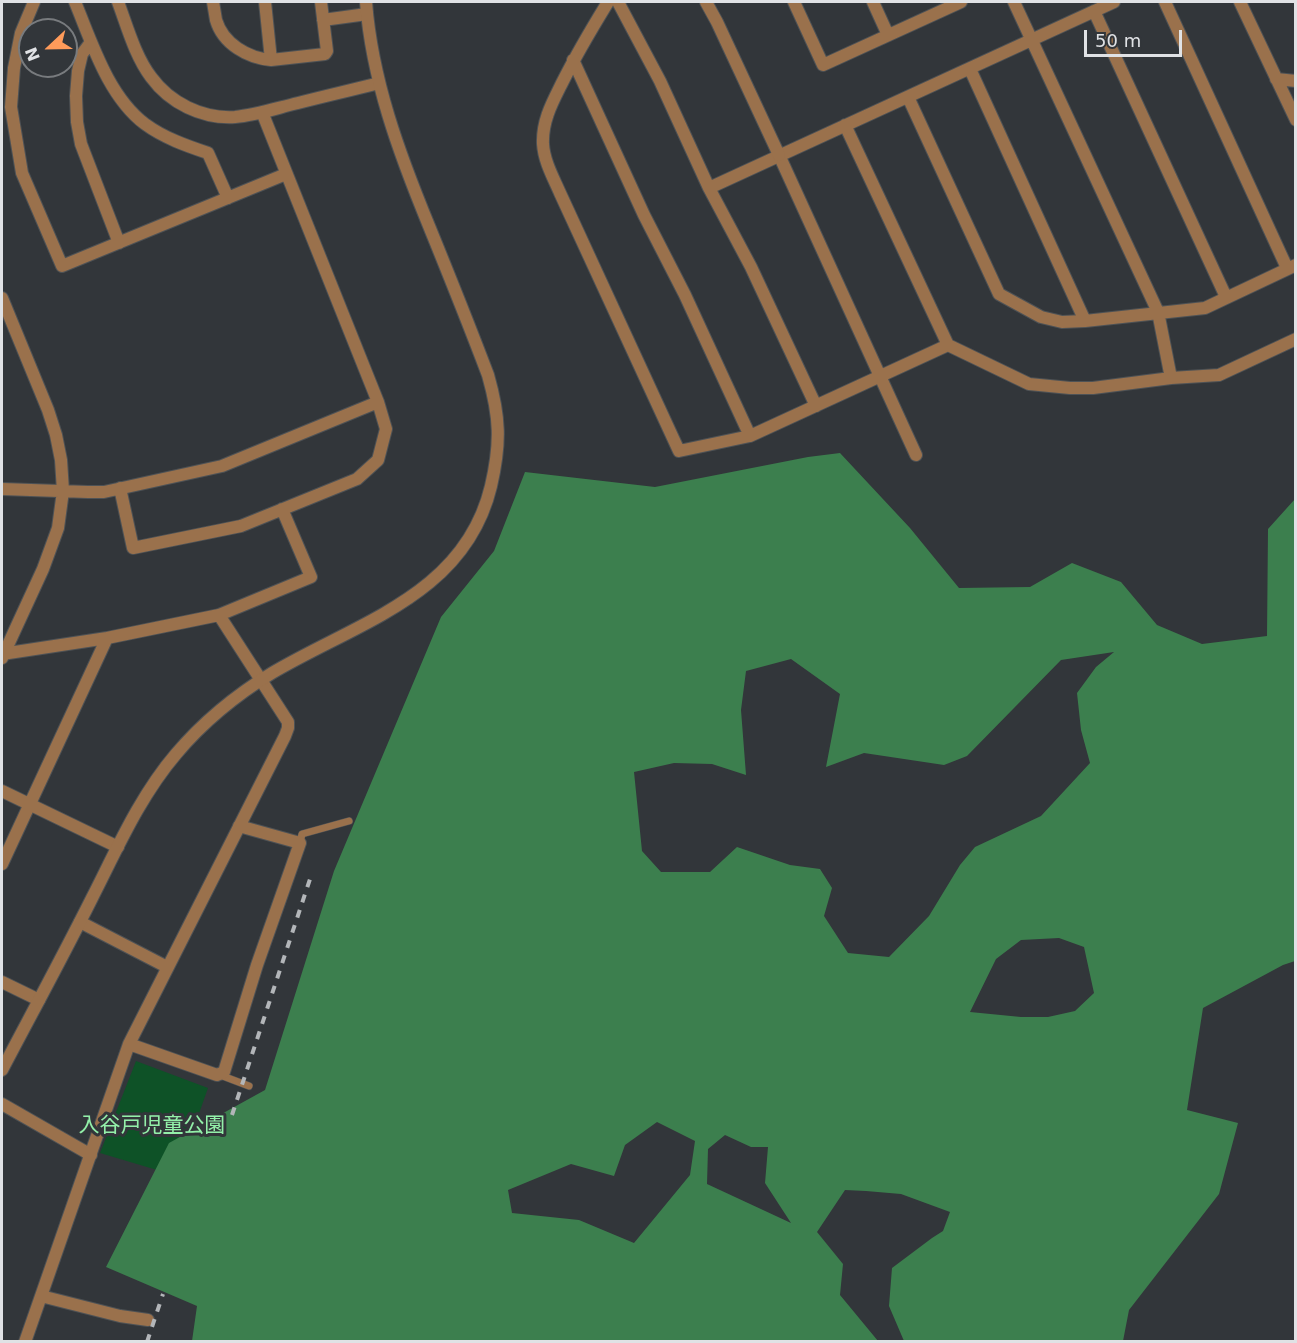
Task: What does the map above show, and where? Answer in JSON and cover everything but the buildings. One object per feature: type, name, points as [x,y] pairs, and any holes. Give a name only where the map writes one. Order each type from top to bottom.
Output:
[{"type":"street","points":[[34,2],[21,33],[14,68],[12,106],[22,173],[62,266],[286,174]]},
{"type":"street","points":[[75,2],[108,81],[129,109],[145,124],[166,137],[208,153],[228,198]]},
{"type":"street","points":[[118,2],[141,62],[149,76],[180,104],[199,112],[234,117],[379,83]]},
{"type":"street","points":[[213,2],[217,22],[235,47],[243,53],[264,60],[325,54],[327,51],[321,2]]},
{"type":"street","points":[[265,2],[271,60]]},
{"type":"street","points":[[608,2],[573,60],[549,109],[544,126],[543,146],[547,165],[679,451],[750,436],[948,345]]},
{"type":"street","points":[[618,2],[660,81],[709,188],[752,267],[816,406]]},
{"type":"street","points":[[706,2],[779,155],[916,455]]},
{"type":"street","points":[[794,2],[823,65],[955,3]]},
{"type":"street","points":[[873,2],[888,35]]},
{"type":"street","points":[[1014,2],[1158,312],[1171,378]]},
{"type":"street","points":[[709,188],[1114,2]]},
{"type":"street","points":[[908,97],[999,294],[1041,317],[1062,322],[1204,308],[1292,267],[1165,2]]},
{"type":"street","points":[[1240,2],[1296,120]]},
{"type":"street","points":[[2,1070],[136,811],[175,754],[219,710],[260,681],[420,591],[442,572],[467,543],[488,500],[497,461],[498,427],[495,400],[488,375],[400,155],[379,83],[366,8],[323,20]]},
{"type":"street","points":[[1094,11],[1226,297]]},
{"type":"street","points":[[91,42],[82,54],[78,71],[77,122],[81,144],[119,243]]},
{"type":"street","points":[[573,60],[750,436]]},
{"type":"street","points":[[970,69],[1085,321]]},
{"type":"street","points":[[1276,79],[1296,81]]},
{"type":"street","points":[[120,488],[133,549],[241,526],[357,479],[378,460],[386,429],[378,402],[262,112]]},
{"type":"street","points":[[845,125],[948,345],[1029,384],[1092,388],[1171,378],[1219,375],[1296,339]]},
{"type":"street","points":[[2,298],[56,435],[61,460],[63,491],[58,528],[43,569],[2,655]]},
{"type":"street","points":[[2,489],[104,492],[222,466],[378,402]]},
{"type":"street","points":[[2,655],[107,638],[219,615],[311,577],[282,509]]},
{"type":"street","points":[[25,1341],[129,1044],[288,728],[288,722],[219,615]]},
{"type":"street","points":[[2,864],[107,638]]},
{"type":"street","points":[[2,791],[118,847]]},
{"type":"street","points":[[129,1044],[217,1076],[225,1070],[257,965],[300,843],[239,826]]},
{"type":"street","points":[[80,922],[167,967]]},
{"type":"street","points":[[2,982],[39,1000]]},
{"type":"street","points":[[2,1104],[91,1155]]},
{"type":"street","points":[[41,1296],[120,1316],[148,1320]]},
{"type":"lane","points":[[300,843],[302,834],[349,821]]},
{"type":"lane","points":[[220,1075],[249,1086]]},
{"type":"green space","points":[[840,453],[910,528],[959,588],[1030,587],[1072,563],[1121,582],[1157,625],[1202,644],[1267,636],[1268,529],[1295,499],[1295,961],[1283,965],[1203,1008],[1187,1110],[1238,1123],[1219,1194],[1129,1310],[1123,1341],[904,1341],[889,1306],[892,1268],[943,1231],[950,1212],[901,1194],[845,1190],[817,1232],[843,1264],[840,1295],[878,1341],[192,1341],[197,1306],[106,1267],[169,1143],[265,1090],[334,871],[441,617],[494,551],[525,472],[655,487],[808,457]],"holes":[[[1114,652],[1096,667],[1077,693],[1081,730],[1090,763],[1041,816],[975,847],[960,865],[929,916],[889,957],[848,953],[824,916],[832,888],[820,869],[790,865],[737,847],[710,872],[661,872],[642,851],[634,772],[674,763],[712,764],[746,775],[741,710],[746,671],[791,659],[840,694],[826,767],[864,753],[944,765],[967,756],[1061,660]],[[1059,938],[1084,947],[1094,993],[1075,1011],[1048,1017],[970,1012],[996,959],[1021,940]],[[657,1122],[695,1141],[690,1175],[634,1243],[579,1220],[512,1213],[508,1190],[571,1164],[614,1176],[625,1145]],[[725,1135],[751,1147],[768,1147],[765,1183],[791,1223],[707,1184],[708,1149]]]},
{"type":"green space","name":"入谷戸児童公園","points":[[136,1061],[208,1088],[177,1176],[100,1153]]},
{"type":"railway","points":[[232,1115],[311,876]]},
{"type":"railway","points":[[147,1342],[163,1294]]}]
